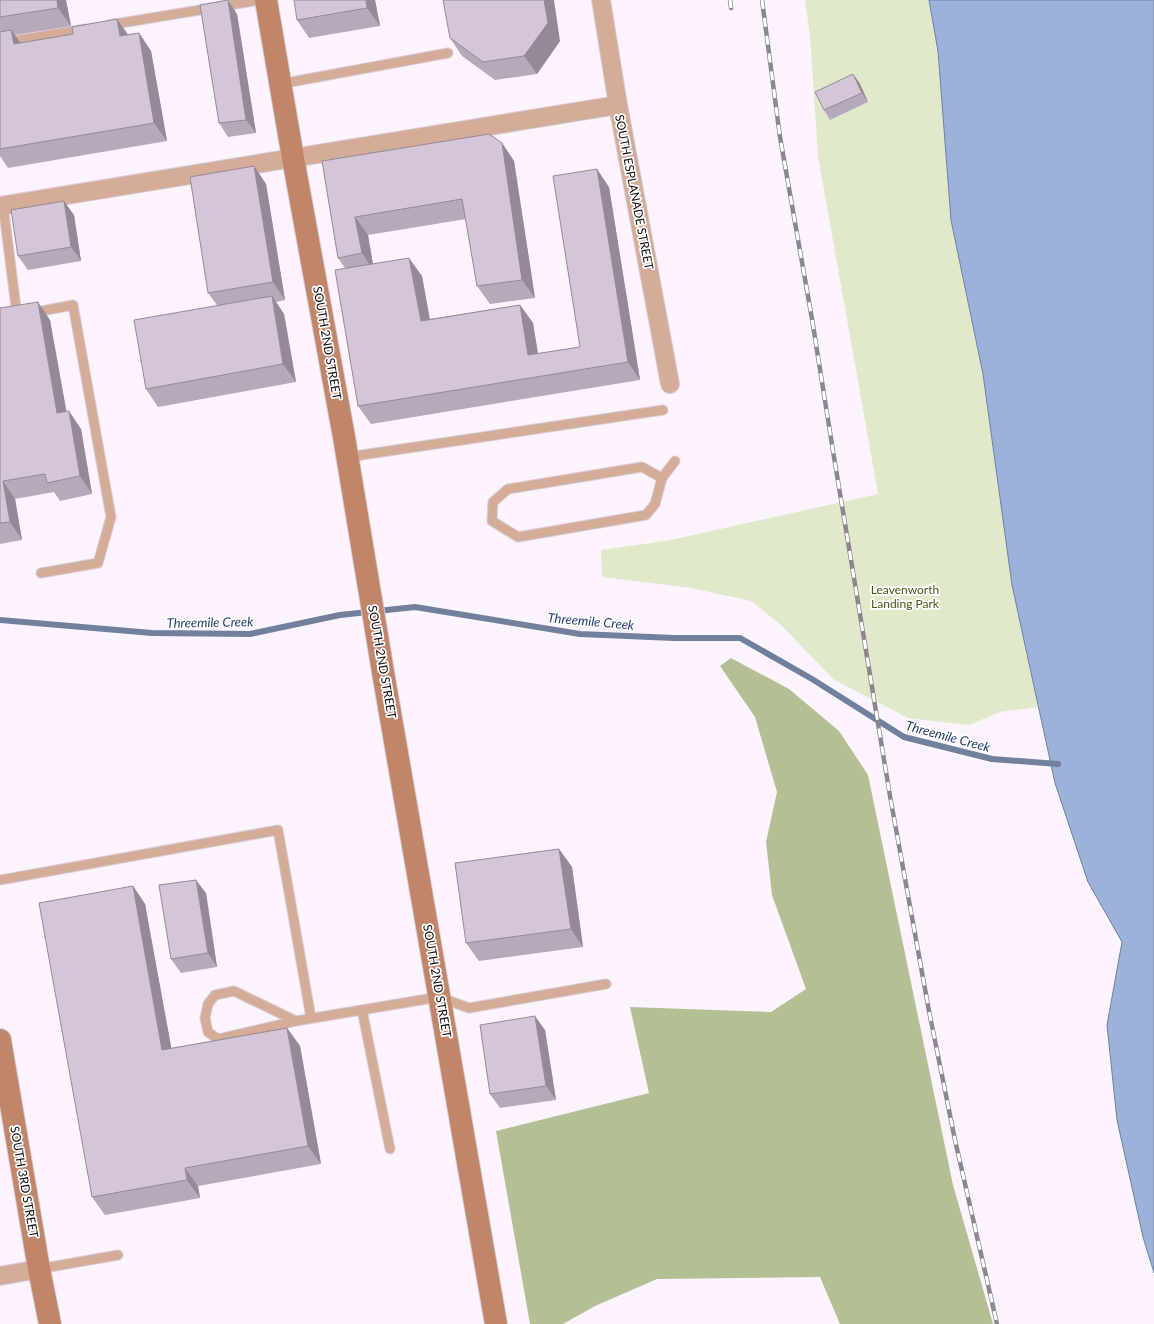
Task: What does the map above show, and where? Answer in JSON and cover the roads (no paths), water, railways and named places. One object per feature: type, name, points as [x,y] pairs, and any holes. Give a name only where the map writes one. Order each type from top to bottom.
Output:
[{"type":"street","name":"SOUTH 2ND STREET","points":[[266,0],[293,158],[348,457],[384,678],[496,1324]]},
{"type":"street","name":"SOUTH ESPLANADE STREET","points":[[601,0],[618,105],[670,384]]},
{"type":"street","points":[[2,205],[618,105]]},
{"type":"street","name":"SOUTH 3RD STREET","points":[[0,1040],[3,1079],[50,1324]]},
{"type":"street","points":[[0,1276],[39,1269]]},
{"type":"lane","points":[[0,43],[260,0]]},
{"type":"lane","points":[[280,84],[448,54]]},
{"type":"lane","points":[[2,205],[17,315]]},
{"type":"lane","points":[[6,318],[73,305],[111,517],[98,563],[41,573]]},
{"type":"lane","points":[[348,457],[663,410]]},
{"type":"lane","points":[[662,478],[642,467],[508,489],[493,502],[492,521],[518,537],[646,515],[656,504],[662,478],[675,461]]},
{"type":"lane","points":[[0,880],[278,830],[311,1018]]},
{"type":"lane","points":[[296,1021],[234,991],[215,995],[208,1004],[205,1018],[208,1032],[218,1039],[311,1018],[440,997],[469,1008],[606,984]]},
{"type":"lane","points":[[362,1010],[390,1149]]},
{"type":"lane","points":[[39,1269],[118,1255]]},
{"type":"water","points":[[929,0],[1154,0],[1154,1273],[1143,1237],[1117,1120],[1107,1025],[1122,942],[1088,882],[1055,783],[1012,585],[983,374],[951,220],[938,51]]},
{"type":"waterway","name":"Threemile Creek","points":[[0,620],[152,633],[250,634],[340,615],[415,607],[580,634],[674,638],[740,638],[812,679],[904,737],[992,759],[1058,764]]},
{"type":"railway","points":[[730,0],[731,8]]},
{"type":"railway","points":[[762,0],[780,137],[812,319],[890,796],[929,1011],[955,1140],[997,1324]]},
{"type":"park label","name":"Leavenworth Landing Park","points":[[905,597]]}]
